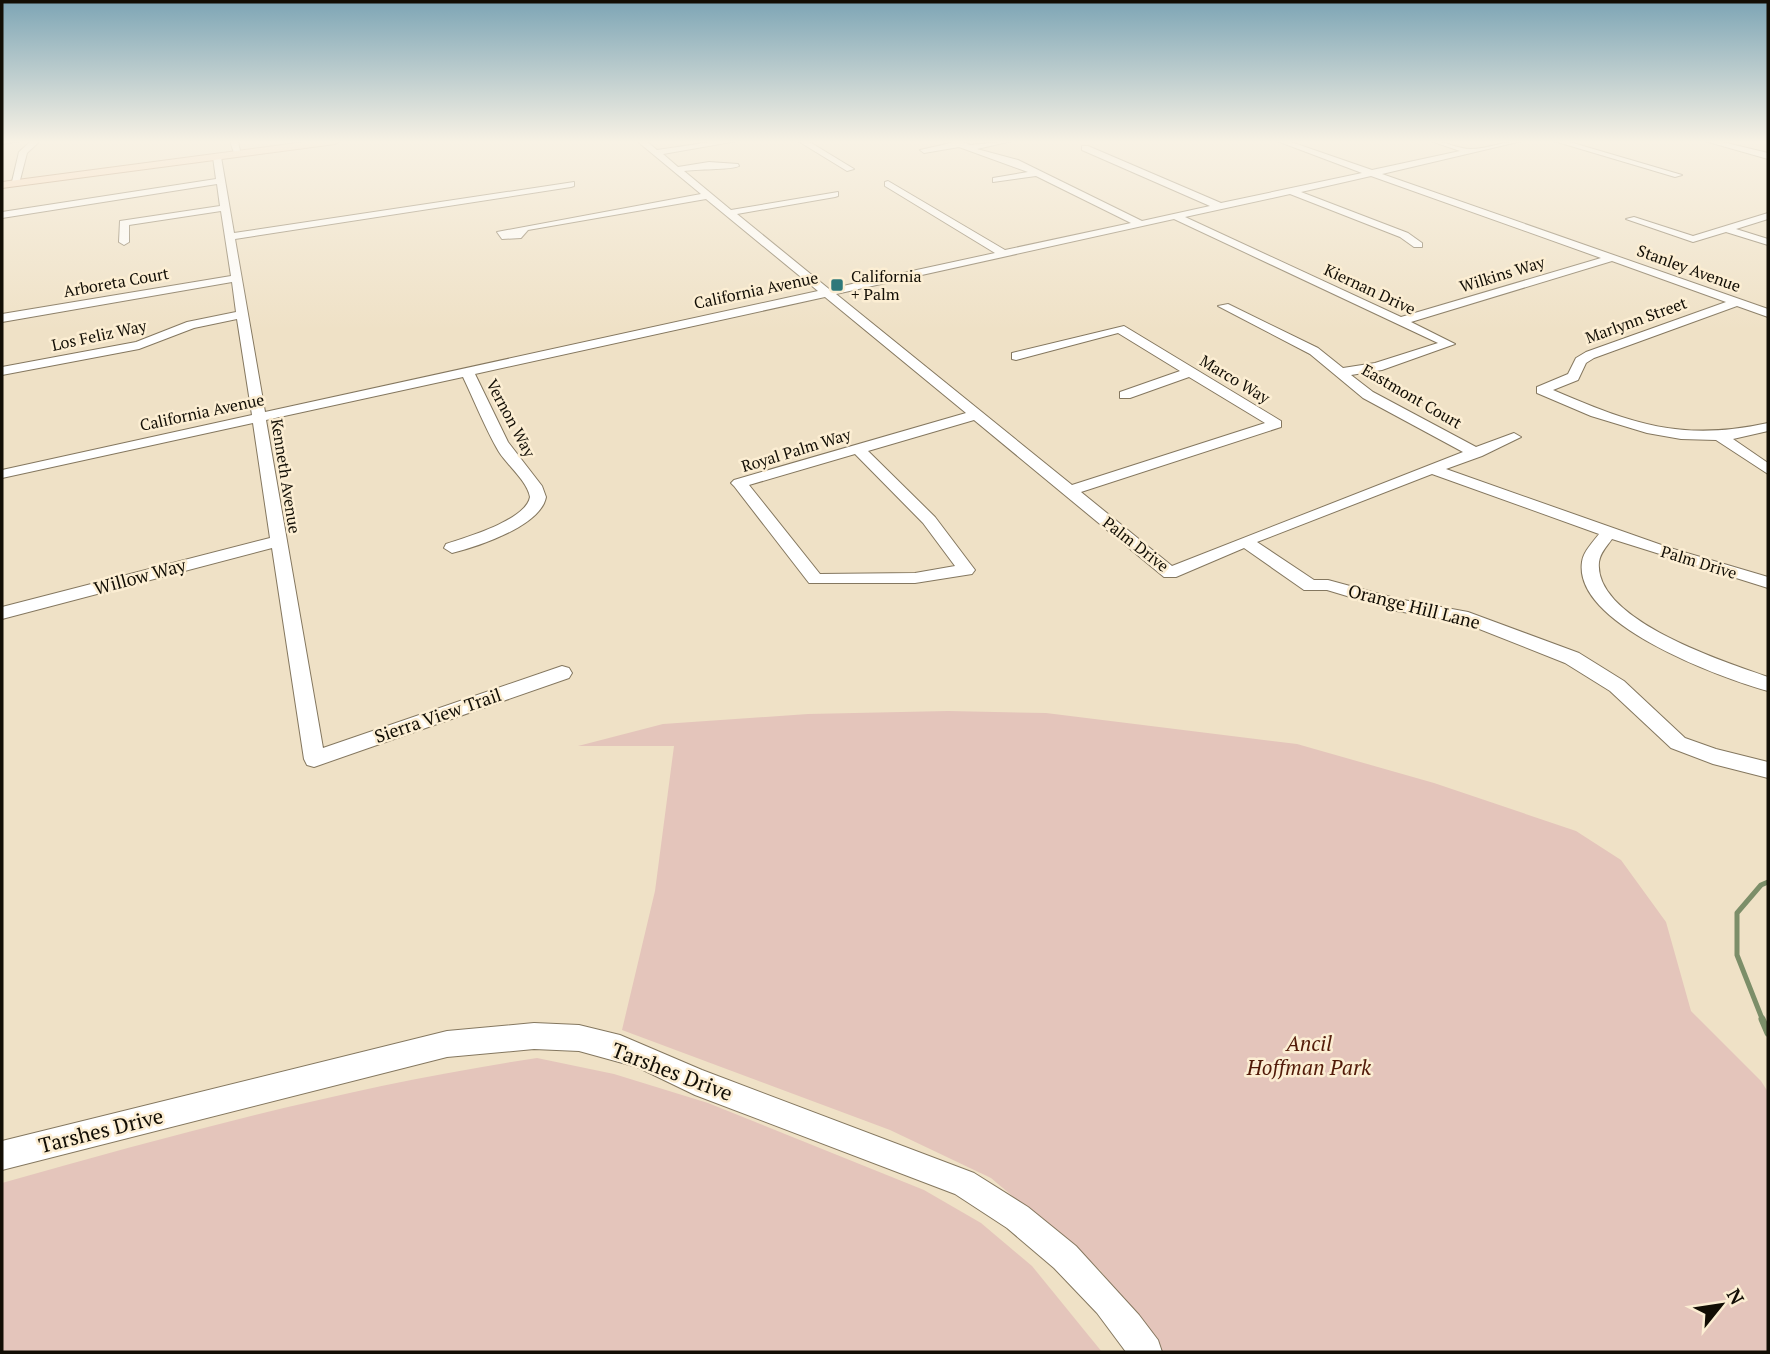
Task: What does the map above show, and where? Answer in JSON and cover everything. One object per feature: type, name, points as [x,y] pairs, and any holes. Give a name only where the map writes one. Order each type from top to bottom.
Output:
[{"type":"street","points":[[2,215],[72,204]]},
{"type":"street","name":"Kenneth Avenue","points":[[224,204],[314,759]]},
{"type":"street","points":[[230,237],[441,204]]},
{"type":"street","points":[[524,228],[661,204]]},
{"type":"street","name":"Palm Drive","points":[[718,204],[811,277],[826,293],[1170,573],[1245,541],[1433,469],[1706,566],[1768,583]]},
{"type":"street","points":[[729,213],[778,204]]},
{"type":"street","points":[[921,204],[1004,254]]},
{"type":"street","points":[[1102,204],[1141,223]]},
{"type":"street","points":[[1215,204],[1219,206]]},
{"type":"street","name":"California Avenue","points":[[2,474],[1228,204]]},
{"type":"street","points":[[1325,204],[1404,235],[1418,245]]},
{"type":"street","name":"Stanley Avenue","points":[[1459,204],[1768,313]]},
{"type":"street","points":[[124,242],[124,223],[225,208]]},
{"type":"street","name":"Kiernan Drive","points":[[1175,216],[1449,344],[1377,367],[1341,372]]},
{"type":"street","points":[[1631,219],[1693,239],[1768,216]]},
{"type":"street","points":[[1726,229],[1768,242]]},
{"type":"street","name":"Wilkins Way","points":[[1401,321],[1612,258]]},
{"type":"street","name":"Arboreta Court","points":[[2,318],[236,278]]},
{"type":"street","name":"Marlynn Street","points":[[1737,302],[1590,355],[1581,361],[1573,377],[1542,390],[1625,424],[1674,435],[1719,436],[1768,427]]},
{"type":"street","name":"Eastmont Court","points":[[1223,306],[1314,351],[1368,395],[1477,453]]},
{"type":"street","name":"Los Feliz Way","points":[[2,371],[139,345],[191,324],[242,314]]},
{"type":"street","name":"Marco Way","points":[[1016,356],[1120,329],[1276,424],[1070,491]]},
{"type":"street","name":"Vernon Way","points":[[452,548],[521,518],[534,507],[538,498],[537,490],[513,462],[467,372]]},
{"type":"street","points":[[1125,395],[1190,372]]},
{"type":"street","name":"Royal Palm Way","points":[[858,449],[929,520],[949,543],[966,570],[915,578],[816,579],[739,483],[976,415]]},
{"type":"street","points":[[1719,436],[1768,470]]},
{"type":"street","points":[[1433,469],[1514,437]]},
{"type":"street","points":[[1608,532],[1592,555],[1590,564],[1593,580],[1610,605],[1633,624],[1662,642],[1768,684]]},
{"type":"street","name":"Willow Way","points":[[2,613],[279,541]]},
{"type":"street","name":"Orange Hill Lane","points":[[1245,541],[1310,586],[1328,585],[1396,606],[1462,616],[1572,659],[1617,686],[1678,743],[1713,756],[1768,770]]},
{"type":"street","name":"Sierra View Trail","points":[[314,759],[562,673]]},
{"type":"street","name":"Tarshes Drive","points":[[2,1156],[447,1044],[540,1036],[578,1040],[624,1050],[653,1060],[695,1082],[964,1184],[996,1202],[1043,1235],[1087,1277],[1146,1352]]},
{"type":"green space","name":"Ancil Hoffman Park","points":[[948,711],[1046,713],[1297,744],[1434,783],[1576,831],[1621,860],[1666,922],[1691,1011],[1761,1081],[1768,1092],[1768,1352],[1160,1352],[1100,1270],[991,1178],[890,1130],[622,1030],[655,891],[674,746],[578,746],[663,724],[808,714]]},
{"type":"green space","points":[[537,1058],[614,1074],[708,1103],[924,1190],[981,1223],[1032,1266],[1102,1352],[2,1352],[2,1183],[134,1146],[335,1096]]},
{"type":"waterway","points":[[1763,1021],[1737,955],[1737,913],[1761,885],[1768,882]]},
{"type":"waterway","points":[[1762,1019],[1768,1033]]},
{"type":"place","name":"California + Palm","points":[[837,285]]}]
